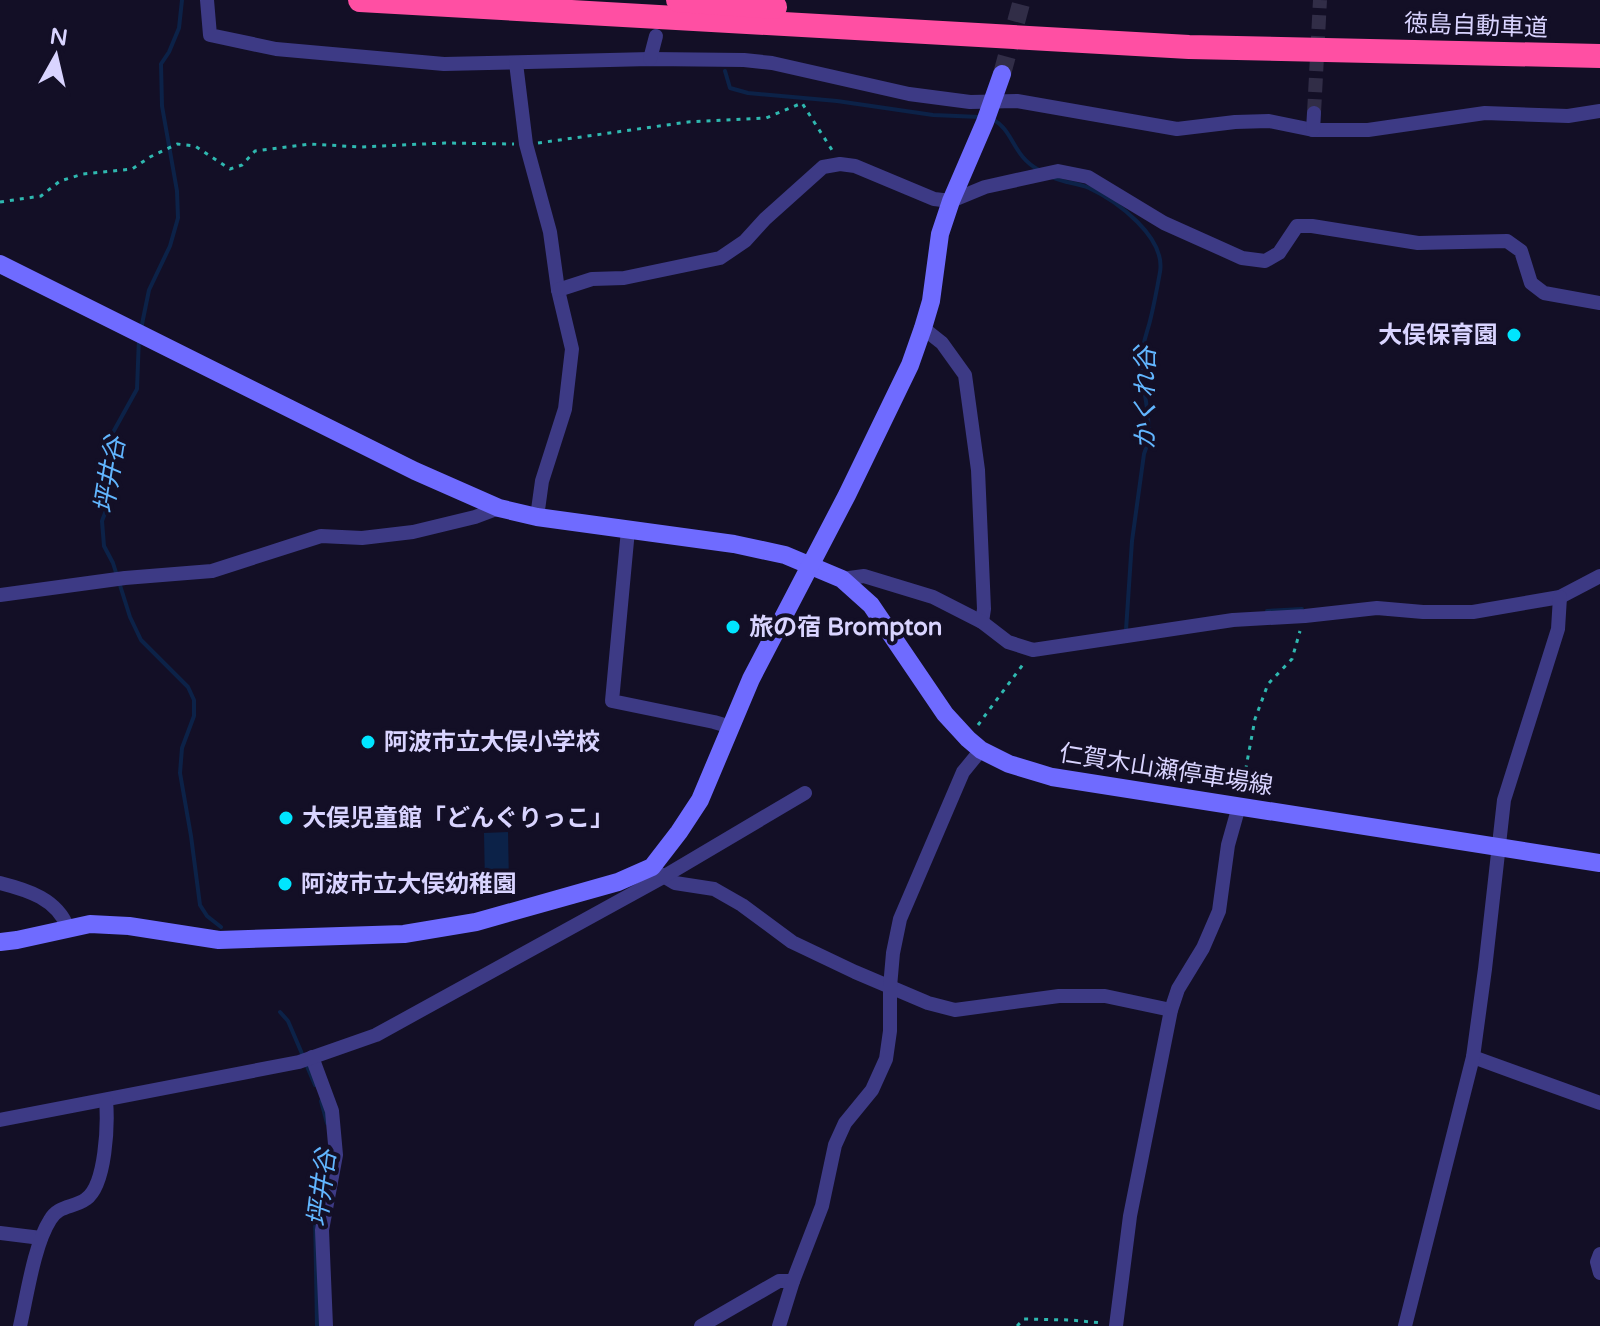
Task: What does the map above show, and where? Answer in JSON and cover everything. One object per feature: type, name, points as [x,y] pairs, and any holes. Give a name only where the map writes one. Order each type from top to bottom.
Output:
[{"type":"highway","name":"徳島自動車道","points":[[360,0],[1189,47],[1600,56]]},
{"type":"highway","name":"徳島自動車道","points":[[678,0],[1351,50]]},
{"type":"main road","points":[[0,942],[90,924],[219,940],[404,934],[476,922],[658,872],[700,800],[751,679],[854,482],[910,365],[931,301],[940,234],[1002,74]]},
{"type":"main road","name":"仁賀木山瀬停車場線","points":[[0,264],[401,464],[499,508],[537,517],[734,544],[785,555],[842,579],[871,605],[945,714],[974,744],[1009,764],[1052,777],[1600,863]]},
{"type":"street","points":[[207,0],[210,35],[276,49],[444,64],[744,60],[772,63],[909,94],[970,102],[989,112],[1017,101],[1177,129],[1269,121],[1313,130],[1368,130],[1485,113],[1568,116],[1600,111]]},
{"type":"street","points":[[650,59],[656,36]]},
{"type":"street","points":[[516,63],[526,144],[550,232],[558,290],[572,349],[565,409],[542,481],[537,517]]},
{"type":"street","points":[[1313,130],[1314,113]]},
{"type":"street","points":[[558,290],[592,279],[624,278],[720,258],[745,241],[823,167],[840,164],[855,166],[934,199],[951,201],[985,187],[1058,171],[1088,177],[1164,223],[1242,258],[1265,261],[1279,253],[1297,226],[1418,243],[1507,241],[1521,251],[1531,283],[1544,293],[1600,303]]},
{"type":"street","points":[[923,328],[942,343],[965,375],[978,470],[982,622]]},
{"type":"street","points":[[0,595],[125,578],[212,571],[321,536],[362,538],[413,532],[499,508]]},
{"type":"street","points":[[628,530],[612,701],[731,727]]},
{"type":"street","points":[[842,579],[864,576],[933,597],[982,622],[1008,642],[1033,650],[1233,620],[1377,608],[1473,612],[1560,597],[1600,576]]},
{"type":"street","points":[[1405,1326],[1473,1057],[1504,800],[1558,629],[1560,597]]},
{"type":"street","points":[[779,1326],[822,1206],[835,1145],[845,1123],[872,1090],[886,1059],[893,953],[900,919],[974,744]]},
{"type":"street","points":[[0,1120],[305,1060],[376,1035],[658,872],[805,793]]},
{"type":"street","points":[[1115,1326],[1130,1216],[1171,1010],[1178,989],[1203,948],[1219,911],[1228,845],[1239,806]]},
{"type":"street","points":[[658,872],[675,883],[714,889],[742,905],[792,942],[928,1003],[955,1010],[1059,996],[1105,996],[1171,1010]]},
{"type":"street","points":[[0,883],[41,895],[64,918],[68,928]]},
{"type":"street","points":[[1473,1057],[1600,1103]]},
{"type":"street","points":[[305,1060],[332,1111],[336,1155],[322,1230],[326,1326]]},
{"type":"street","points":[[20,1326],[41,1238],[51,1217],[61,1209],[84,1201],[97,1189],[103,1164],[106,1100]]},
{"type":"street","points":[[0,1233],[41,1238]]},
{"type":"street","points":[[1600,1254],[1597,1262],[1600,1273]]},
{"type":"street","points":[[701,1326],[779,1281],[793,1281]]},
{"type":"path","points":[[0,202],[41,196],[60,181],[83,174],[132,169],[177,144],[195,146],[230,169],[242,165],[255,151],[310,144],[360,147],[445,143],[526,144],[688,122],[766,118],[802,103],[840,164]]},
{"type":"path","points":[[1239,806],[1255,719],[1268,684],[1292,659],[1305,616]]},
{"type":"path","points":[[974,744],[1033,650]]},
{"type":"path","points":[[1017,1326],[1024,1319],[1071,1320],[1115,1326]]},
{"type":"water","points":[[508,832],[509,885],[485,885],[484,833]]},
{"type":"waterway","name":"坪井谷","points":[[141,329],[149,290],[170,246],[178,218],[177,191],[162,106],[161,64],[179,28],[182,0]]},
{"type":"waterway","name":"かくれ谷","points":[[725,71],[730,88],[748,93],[837,101],[933,115],[980,117]]},
{"type":"waterway","name":"かくれ谷","points":[[992,119],[1005,130],[1023,158],[1039,170]]},
{"type":"waterway","name":"かくれ谷","points":[[1054,178],[1089,188],[1125,211],[1148,233],[1160,259],[1157,291],[1142,352],[1148,431],[1132,541],[1127,630]]},
{"type":"waterway","name":"坪井谷","points":[[139,337],[137,389],[111,436],[106,466],[110,500],[102,521],[104,546],[141,640],[188,687],[194,700],[194,716],[182,748],[180,773],[200,905],[207,916],[221,927]]},
{"type":"waterway","name":"かくれ谷","points":[[1267,611],[1302,609]]},
{"type":"waterway","name":"坪井谷","points":[[280,1012],[288,1021],[303,1056]]},
{"type":"waterway","name":"坪井谷","points":[[306,1064],[315,1085]]},
{"type":"waterway","name":"坪井谷","points":[[321,1101],[327,1123]]},
{"type":"waterway","name":"坪井谷","points":[[317,1326],[315,1214],[326,1171]]},
{"type":"tunnel","points":[[1002,74],[1022,0]]},
{"type":"tunnel","points":[[1314,113],[1320,0]]},
{"type":"place","name":"大俣保育園","points":[[1514,335]]},
{"type":"place","name":"旅の宿 Brompton","points":[[733,627]]},
{"type":"place","name":"阿波市立大俣小学校","points":[[368,742]]},
{"type":"place","name":"大俣児童館「どんぐりっこ」","points":[[286,818]]},
{"type":"place","name":"阿波市立大俣幼稚園","points":[[285,884]]}]
